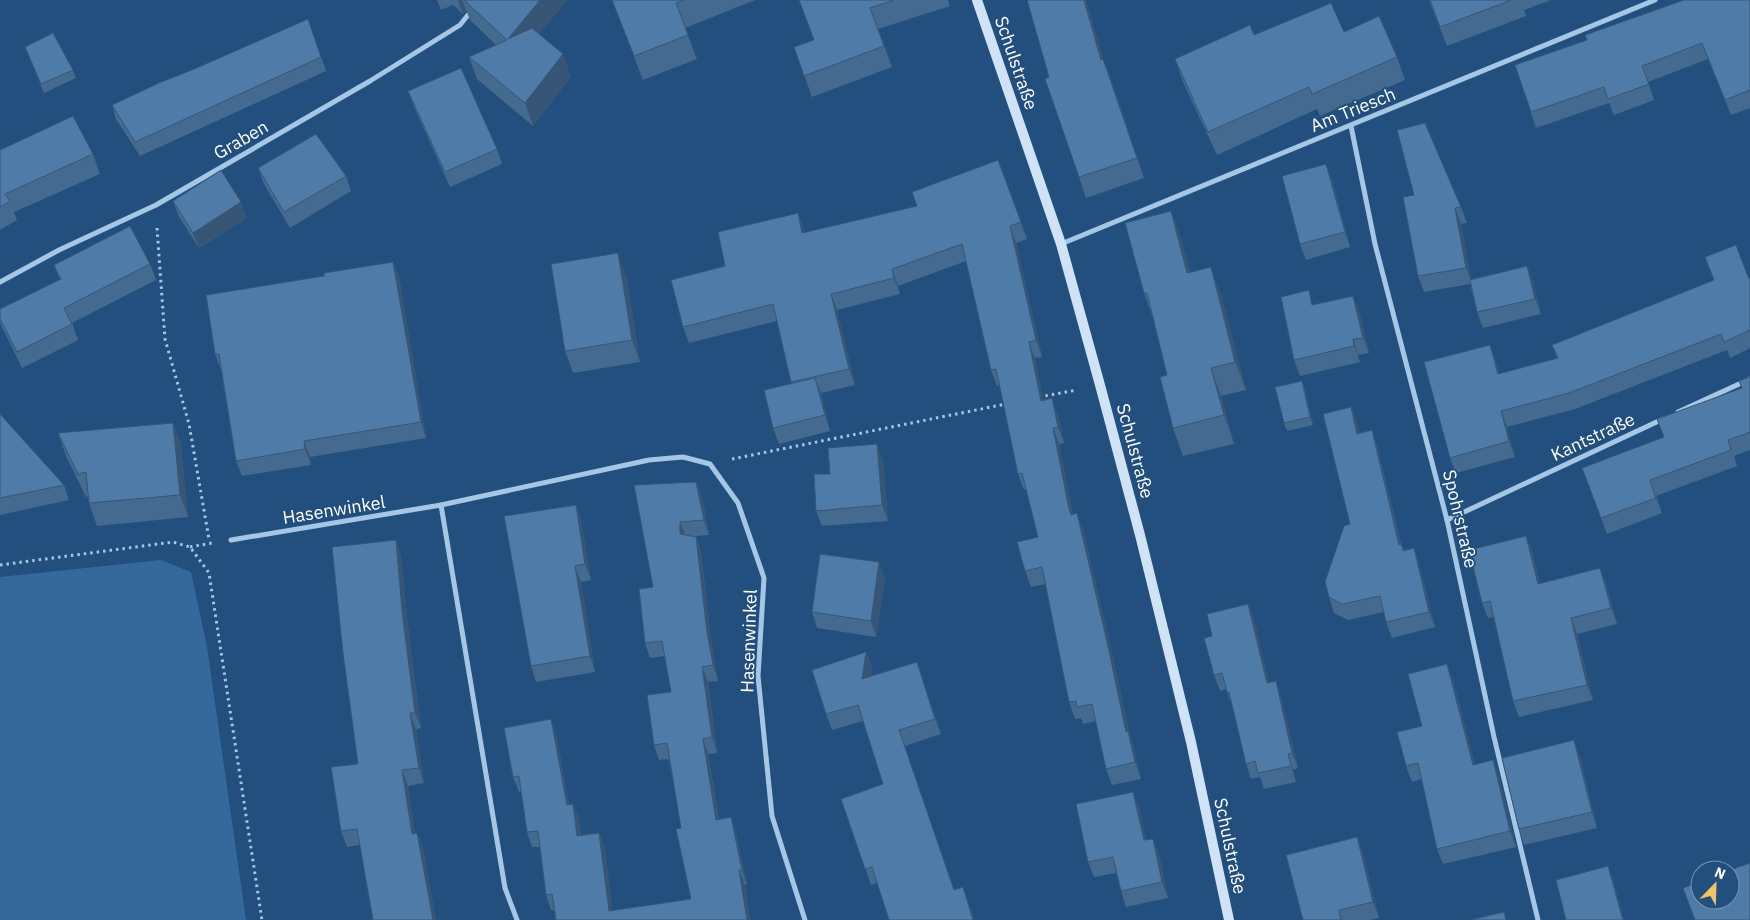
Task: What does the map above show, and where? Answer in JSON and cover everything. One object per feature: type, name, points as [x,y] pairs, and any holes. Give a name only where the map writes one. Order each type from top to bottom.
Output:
[{"type":"street","name":"Graben","points":[[0,282],[60,250],[156,205],[370,82],[460,25],[480,0]]},
{"type":"street","name":"Schulstraße","points":[[977,0],[1061,244],[1100,385],[1140,535],[1191,742],[1229,920]]},
{"type":"street","name":"Am Triesch","points":[[1061,244],[1656,0]]},
{"type":"street","name":"Spohrstraße","points":[[1351,126],[1375,244],[1448,520],[1494,738],[1538,920]]},
{"type":"street","name":"Kantstraße","points":[[1448,520],[1750,379]]},
{"type":"street","name":"Hasenwinkel","points":[[230,540],[442,505],[649,460],[683,457],[710,464],[738,503],[764,578],[758,676],[772,816],[806,920]]},
{"type":"street","points":[[442,505],[505,888],[517,920]]},
{"type":"path","points":[[156,205],[164,339],[190,424],[209,543]]},
{"type":"path","points":[[1032,399],[1100,385]]},
{"type":"path","points":[[710,464],[1012,403]]},
{"type":"path","points":[[0,565],[174,542],[190,547],[209,573],[262,920]]},
{"type":"shaded area","points":[[161,560],[191,572],[207,647],[246,920],[0,920],[0,577]]},
{"type":"building","points":[[464,0],[540,0],[508,39],[532,28],[563,54],[525,103],[469,57],[507,40]]},
{"type":"building","points":[[612,0],[684,0],[676,3],[688,35],[634,56]]},
{"type":"building","points":[[799,0],[894,0],[870,8],[884,46],[804,76],[794,47],[814,40]]},
{"type":"building","points":[[1027,0],[1084,0],[1101,60],[1103,59],[1137,158],[1079,177],[1045,79],[1049,77]]},
{"type":"building","points":[[1430,0],[1511,0],[1440,27]]},
{"type":"building","points":[[1684,0],[1750,0],[1750,90],[1725,100],[1702,43],[1642,66],[1649,84],[1608,99],[1604,87],[1531,112],[1515,65],[1587,40],[1585,35]]},
{"type":"building","points":[[1331,3],[1344,32],[1379,16],[1397,57],[1312,94],[1309,87],[1208,132],[1175,59],[1250,25],[1254,35]]},
{"type":"building","points":[[308,19],[321,57],[135,142],[112,105],[161,82]]},
{"type":"building","points":[[53,33],[73,70],[41,84],[25,47]]},
{"type":"building","points":[[461,68],[497,149],[445,172],[408,91]]},
{"type":"building","points":[[73,116],[93,154],[5,194],[10,201],[0,207],[0,150]]},
{"type":"building","points":[[1425,123],[1461,207],[1455,208],[1466,268],[1418,276],[1403,197],[1414,195],[1397,130]]},
{"type":"building","points":[[316,134],[346,176],[284,212],[258,168]]},
{"type":"building","points":[[998,160],[1021,222],[1010,226],[1036,340],[1029,342],[1041,401],[1052,398],[1058,427],[1053,428],[1069,509],[1071,515],[1077,513],[1126,732],[1128,731],[1135,762],[1106,769],[1092,704],[1077,707],[1076,701],[1069,702],[1042,567],[1025,571],[1017,542],[1038,537],[1022,473],[1018,474],[996,369],[991,370],[962,244],[892,269],[894,278],[831,294],[849,369],[791,382],[773,304],[683,327],[671,280],[725,266],[718,232],[798,213],[802,233],[917,206],[912,192]]},
{"type":"building","points":[[1326,164],[1345,232],[1300,244],[1282,176]]},
{"type":"building","points":[[221,170],[241,202],[193,233],[173,201]]},
{"type":"building","points":[[1171,211],[1187,273],[1211,267],[1235,362],[1211,368],[1224,415],[1173,428],[1160,377],[1167,375],[1147,293],[1144,293],[1125,223]]},
{"type":"building","points":[[130,226],[150,264],[64,308],[72,324],[17,352],[0,319],[0,309],[61,279],[54,265]]},
{"type":"building","points":[[1736,245],[1750,279],[1750,330],[1724,342],[1721,334],[1569,393],[1501,411],[1509,441],[1450,458],[1424,362],[1490,345],[1498,374],[1558,358],[1552,345],[1714,280],[1705,257]]},
{"type":"building","points":[[618,253],[632,340],[565,351],[551,264]]},
{"type":"building","points":[[393,262],[421,422],[304,441],[305,449],[236,461],[219,354],[215,354],[206,295],[324,276],[324,273]]},
{"type":"building","points":[[1527,266],[1535,299],[1477,312],[1470,280]]},
{"type":"building","points":[[1309,290],[1312,305],[1353,296],[1363,338],[1353,339],[1354,346],[1294,360],[1281,297]]},
{"type":"building","points":[[1750,377],[1750,432],[1728,440],[1731,450],[1650,480],[1656,498],[1601,518],[1582,468],[1664,437],[1657,419],[1742,388],[1739,381]]},
{"type":"building","points":[[815,378],[825,415],[773,428],[764,390]]},
{"type":"building","points":[[1302,381],[1310,417],[1284,423],[1275,387]]},
{"type":"building","points":[[1351,407],[1357,434],[1372,430],[1399,545],[1401,544],[1403,551],[1414,548],[1429,612],[1386,622],[1380,596],[1342,604],[1329,597],[1325,582],[1344,526],[1350,524],[1323,414]]},
{"type":"building","points":[[0,414],[64,485],[0,498]]},
{"type":"building","points":[[173,423],[180,495],[89,503],[86,472],[78,474],[58,433]]},
{"type":"building","points":[[877,444],[882,505],[816,511],[814,474],[830,474],[828,448]]},
{"type":"building","points":[[696,482],[704,520],[680,522],[680,534],[696,537],[707,632],[713,665],[702,667],[712,737],[703,739],[716,820],[731,817],[742,870],[739,870],[747,920],[556,920],[552,894],[546,895],[538,831],[527,832],[519,776],[513,777],[504,728],[551,719],[567,805],[573,804],[577,836],[599,833],[609,911],[691,899],[676,829],[681,828],[667,743],[654,745],[647,695],[671,692],[662,641],[645,643],[639,589],[653,587],[634,485]]},
{"type":"building","points":[[576,505],[585,564],[575,566],[590,656],[531,666],[504,516]]},
{"type":"building","points":[[1526,536],[1538,584],[1600,568],[1611,608],[1571,618],[1587,685],[1513,701],[1490,601],[1482,603],[1469,550]]},
{"type":"building","points":[[396,540],[402,611],[415,713],[410,713],[419,768],[402,770],[412,834],[417,833],[433,920],[373,920],[357,829],[341,831],[331,767],[358,764],[343,653],[332,547]]},
{"type":"building","points":[[820,554],[879,562],[871,621],[812,612]]},
{"type":"building","points":[[1248,604],[1267,683],[1276,681],[1292,753],[1288,754],[1291,766],[1258,773],[1255,761],[1246,764],[1229,692],[1227,692],[1222,673],[1214,675],[1204,638],[1212,636],[1207,614]]},
{"type":"building","points":[[866,652],[862,679],[917,662],[935,719],[899,730],[954,890],[963,887],[973,920],[889,920],[872,867],[865,869],[841,799],[883,784],[858,705],[826,714],[812,670]]},
{"type":"building","points":[[1447,664],[1473,765],[1493,760],[1510,831],[1437,849],[1418,763],[1406,766],[1397,732],[1422,726],[1408,674]]},
{"type":"building","points":[[1574,740],[1592,812],[1519,829],[1502,758]]},
{"type":"building","points":[[1133,792],[1144,840],[1153,839],[1162,882],[1121,891],[1113,857],[1088,862],[1076,804]]},
{"type":"building","points":[[1357,837],[1373,902],[1339,910],[1341,920],[1303,920],[1286,855]]},
{"type":"building","points":[[1750,863],[1750,920],[1695,920],[1691,910],[1740,910],[1740,866]]},
{"type":"building","points":[[1608,866],[1623,920],[1566,920],[1556,880]]},
{"type":"building","points":[[1690,886],[1690,907],[1683,888]]},
{"type":"building","points":[[1504,912],[1506,920],[1470,920]]}]
